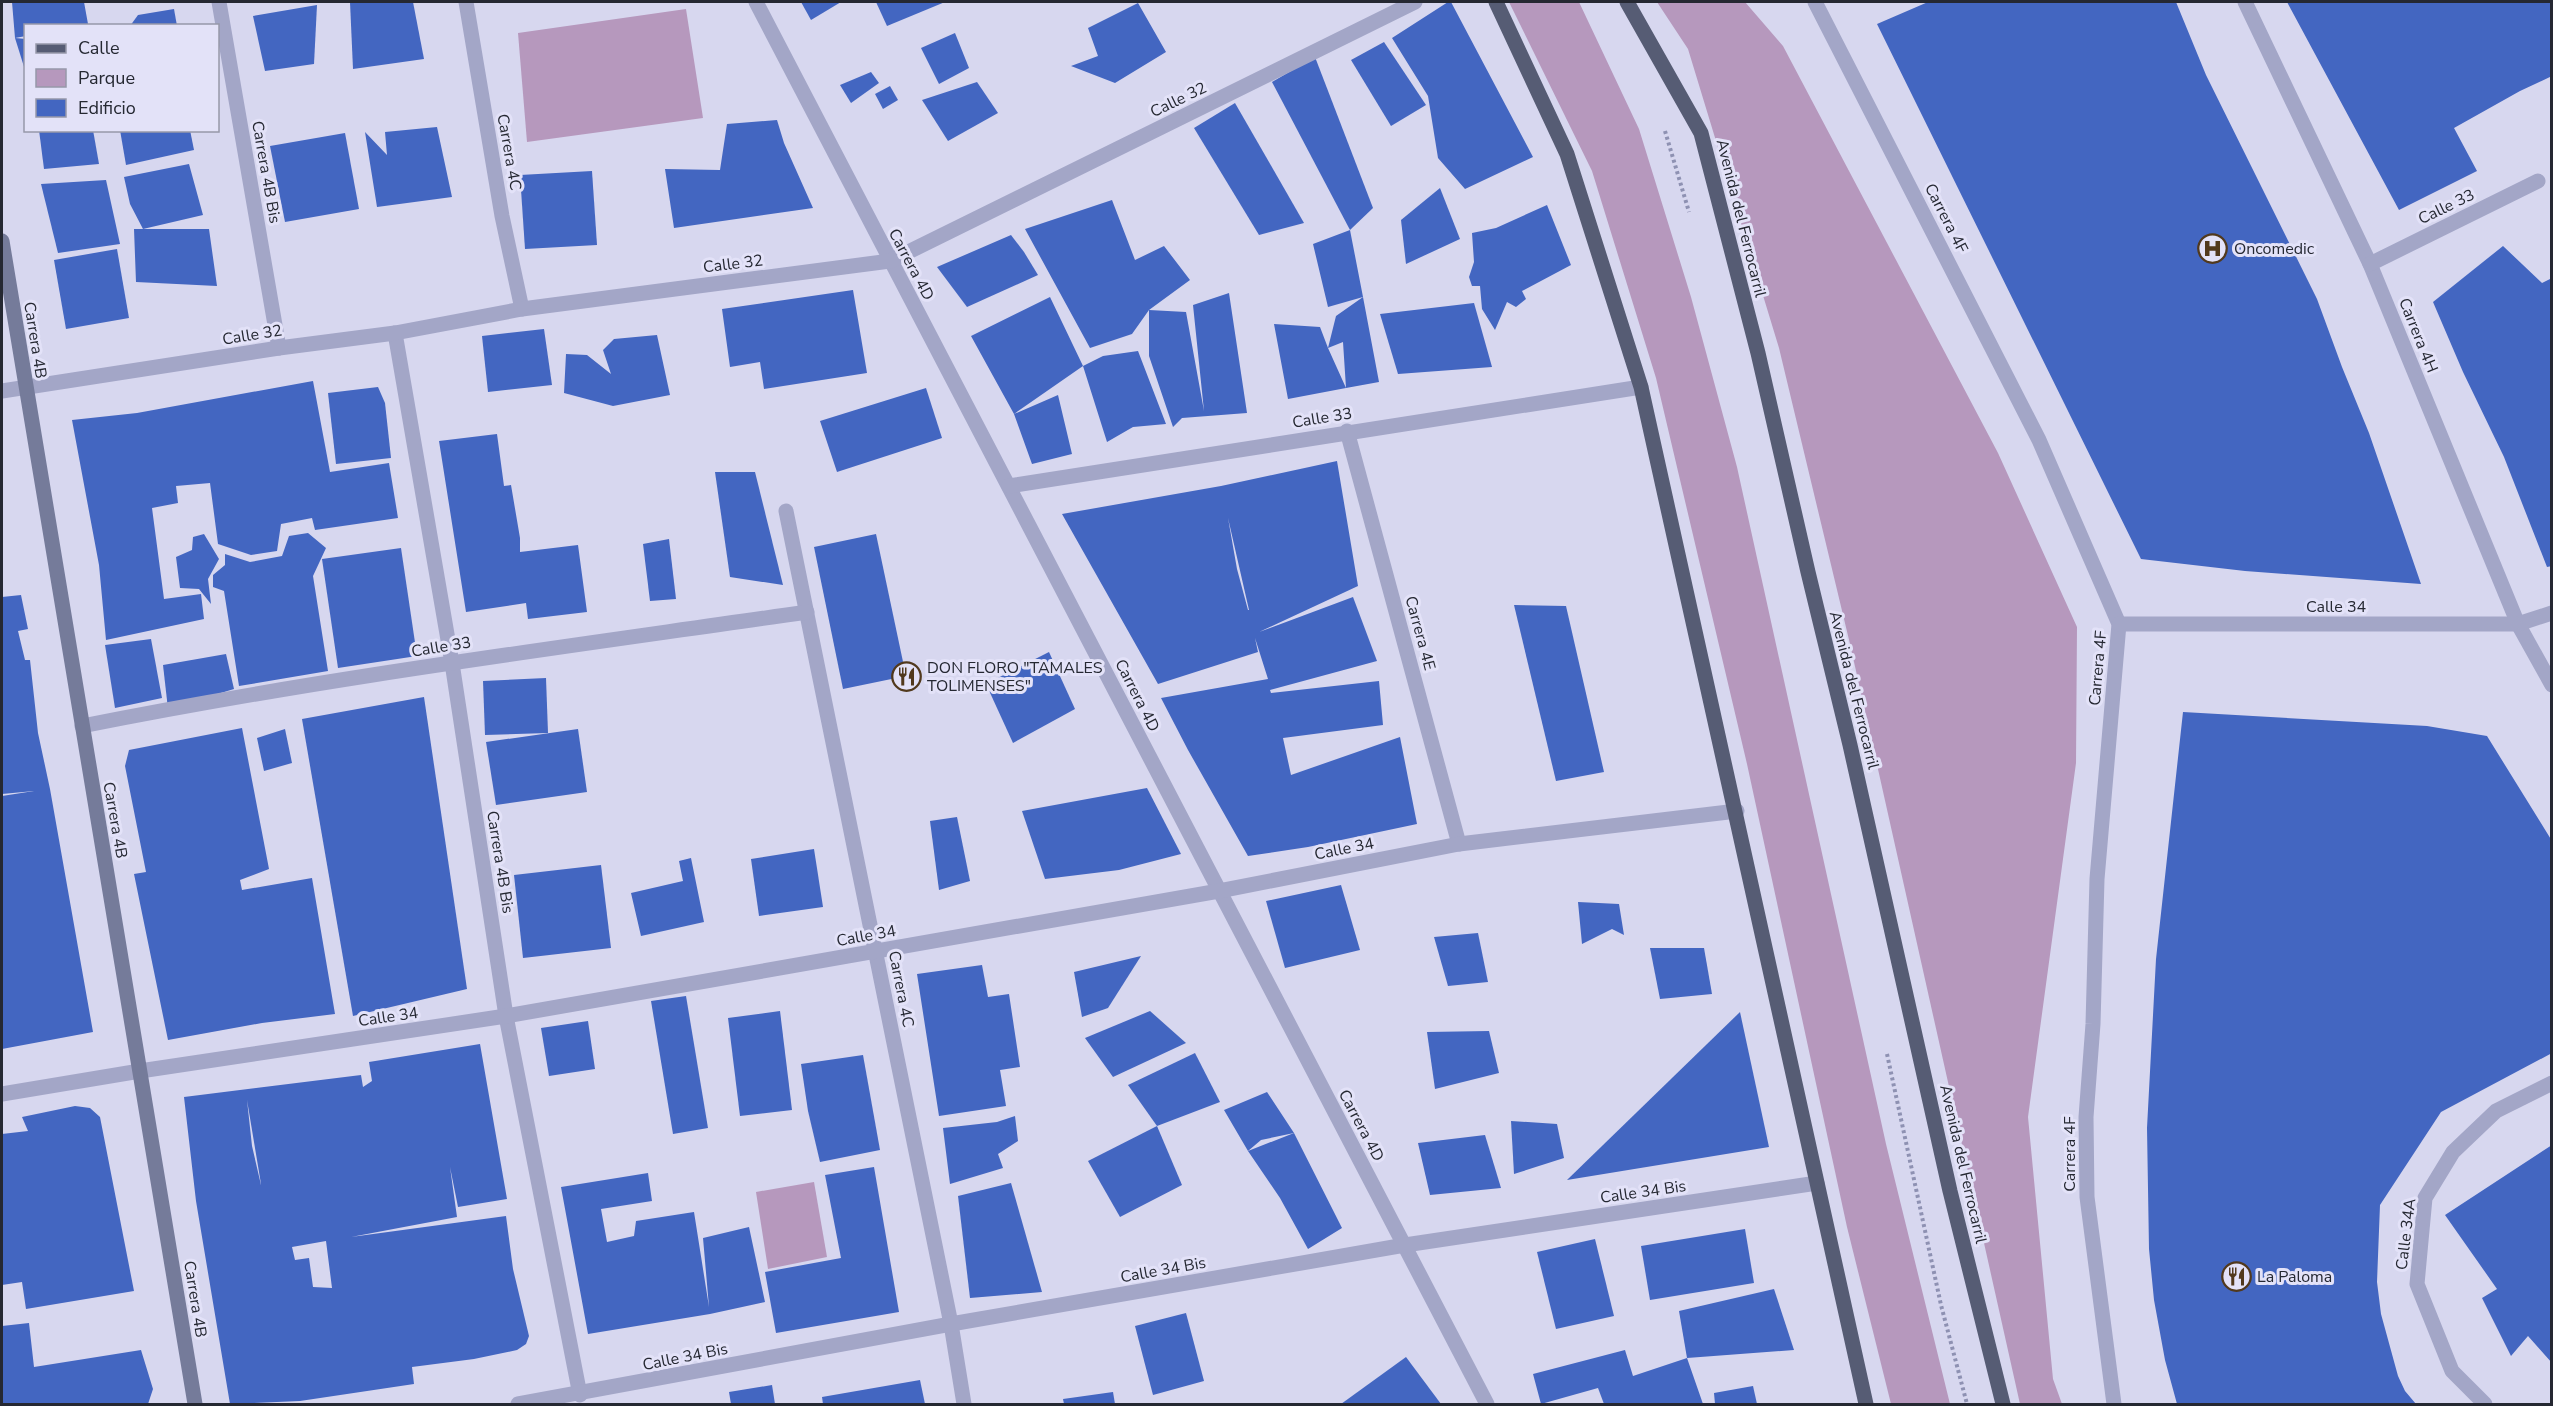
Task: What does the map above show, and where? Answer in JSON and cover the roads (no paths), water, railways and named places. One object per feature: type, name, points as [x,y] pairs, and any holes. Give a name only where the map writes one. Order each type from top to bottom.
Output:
[{"type":"main road","points":[[1496,2],[1567,154],[1641,387],[1737,811],[1866,1404]]},
{"type":"main road","name":"Avenida del Ferrocarril","points":[[1627,2],[1701,133],[1758,353],[1850,745],[1950,1191],[2003,1404]]},
{"type":"main road","name":"Carrera 4B","points":[[2,241],[195,1404]]},
{"type":"street","name":"Carrera 4B Bis","points":[[219,2],[279,348]]},
{"type":"street","name":"Carrera 4C","points":[[466,2],[502,216],[522,309]]},
{"type":"street","name":"Carrera 4D","points":[[756,2],[1487,1404]]},
{"type":"street","name":"Calle 32","points":[[2,391],[279,348],[395,333],[522,309],[890,261],[1415,2]]},
{"type":"street","name":"Carrera 4F","points":[[1815,2],[2039,440],[2119,624],[2097,879],[2093,1024],[2086,1117],[2087,1197],[2114,1404]]},
{"type":"street","name":"Carrera 4H","points":[[2245,2],[2370,264],[2518,624],[2552,685]]},
{"type":"street","name":"Calle 33","points":[[2370,264],[2538,181]]},
{"type":"street","name":"Carrera 4B Bis","points":[[395,333],[452,663],[506,1016],[580,1395]]},
{"type":"street","name":"Calle 33","points":[[1009,486],[1347,431],[1641,387]]},
{"type":"street","name":"Carrera 4E","points":[[1347,431],[1459,844]]},
{"type":"street","name":"Carrera 4C","points":[[786,511],[951,1324],[964,1404]]},
{"type":"street","name":"Calle 33","points":[[82,726],[179,707],[452,663],[807,612]]},
{"type":"street","name":"Calle 34","points":[[2119,624],[2518,624],[2552,613]]},
{"type":"street","name":"Calle 34","points":[[2,1094],[506,1016],[1219,891],[1459,844],[1737,811]]},
{"type":"street","name":"Calle 34A","points":[[2485,1404],[2452,1371],[2417,1284],[2425,1198],[2453,1152],[2496,1111],[2552,1083]]},
{"type":"street","name":"Calle 34 Bis","points":[[518,1404],[580,1395],[951,1324],[1405,1245],[1817,1183]]},
{"type":"place","name":"Oncomedic","points":[[2213,248]]},
{"type":"place","name":"DON FLORO \"TAMALES TOLIMENSES\"","points":[[906,676]]},
{"type":"place","name":"La Paloma","points":[[2236,1276]]}]
